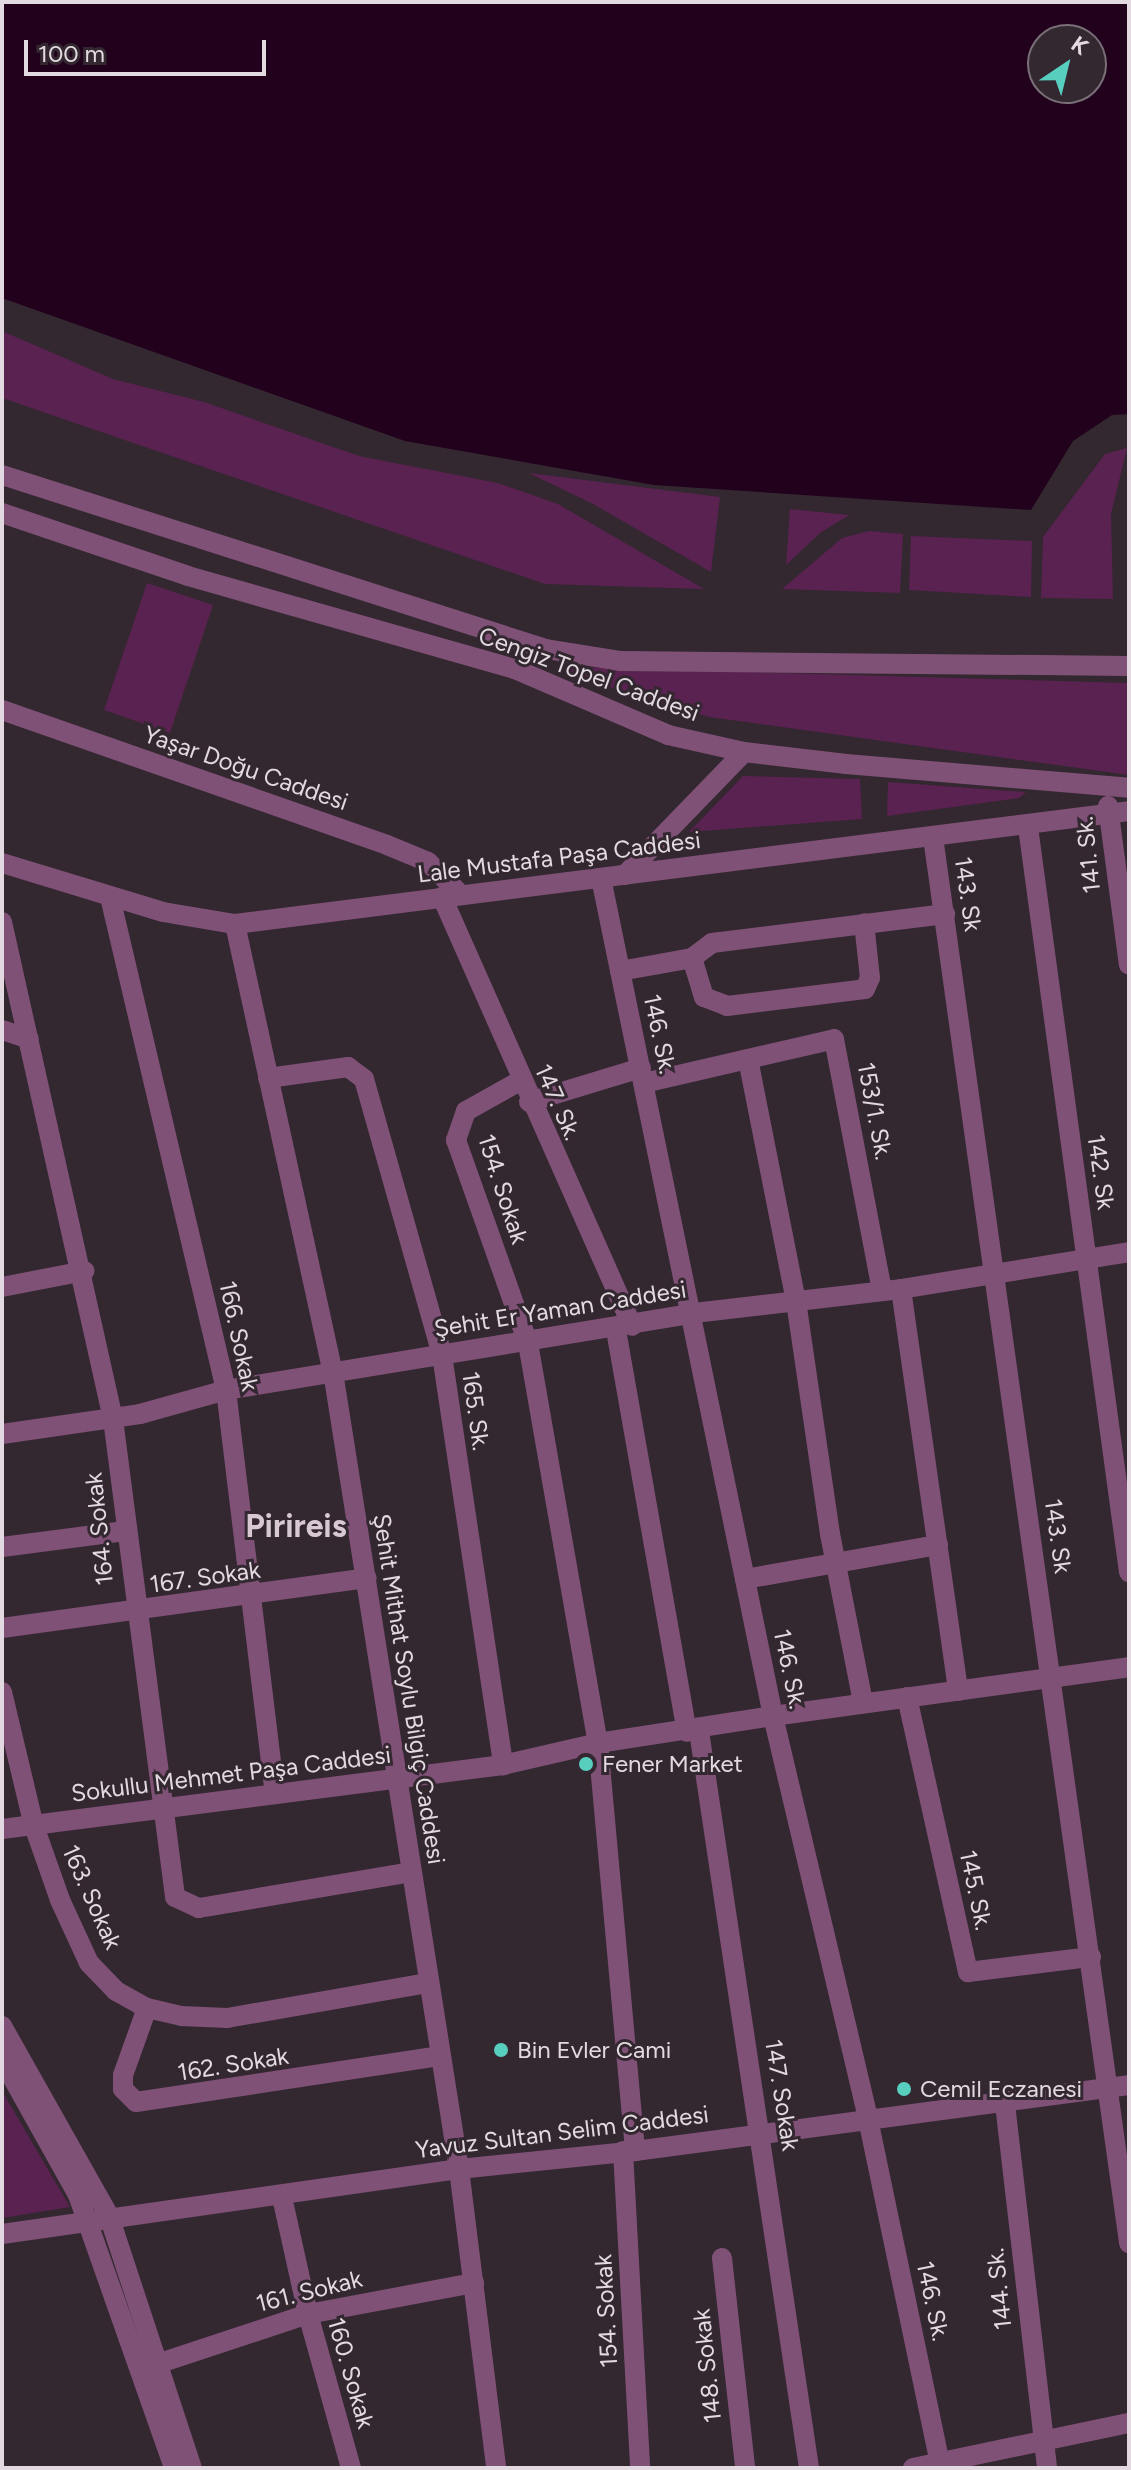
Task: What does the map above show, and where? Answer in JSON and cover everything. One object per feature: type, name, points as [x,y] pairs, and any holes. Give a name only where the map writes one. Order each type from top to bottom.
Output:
[{"type":"street","name":"Cengiz Topel Caddesi","points":[[2,475],[546,649],[621,661],[761,665],[1129,666]]},
{"type":"street","name":"Cengiz Topel Caddesi","points":[[2,513],[188,576],[515,669],[668,735],[744,752],[1120,787]]},
{"type":"street","name":"Yaşar Doğu Caddesi","points":[[2,710],[387,845],[428,862],[451,896]]},
{"type":"street","points":[[625,875],[744,752]]},
{"type":"street","name":"141. Sk.","points":[[1120,787],[1107,816],[1129,965]]},
{"type":"street","name":"Lale Mustafa Paşa Caddesi","points":[[2,863],[110,897],[235,924],[1028,827],[1129,811]]},
{"type":"street","name":"142. Sk","points":[[1028,827],[1129,1572]]},
{"type":"street","name":"143. Sk","points":[[933,837],[1091,1957],[1119,2087],[1129,2243]]},
{"type":"street","name":"146. Sk.","points":[[601,878],[694,1313],[773,1716],[868,2119],[941,2466]]},
{"type":"street","name":"147. Sk.","points":[[451,896],[520,1081],[624,1328],[693,1732]]},
{"type":"street","name":"166. Sokak","points":[[110,897],[226,1390],[248,1598],[275,1794]]},
{"type":"street","points":[[620,971],[692,958],[712,943],[945,914]]},
{"type":"street","name":"164. Sokak","points":[[2,922],[84,1271],[113,1419],[171,1887],[184,1905],[236,1904],[411,1872]]},
{"type":"street","points":[[692,958],[704,997],[727,1006],[865,989],[870,978],[864,923]]},
{"type":"street","name":"Şehit Mithat Soylu Bilgiç Caddesi","points":[[235,924],[333,1372],[459,2169],[496,2468]]},
{"type":"street","points":[[2,1030],[29,1039]]},
{"type":"street","name":"153/1. Sk.","points":[[529,1102],[642,1076],[748,1059],[834,1039],[892,1289]]},
{"type":"street","points":[[748,1059],[796,1301],[835,1566],[863,1702]]},
{"type":"street","name":"165. Sk.","points":[[268,1078],[348,1067],[364,1079],[442,1355],[503,1765]]},
{"type":"street","name":"154. Sokak","points":[[520,1081],[466,1111],[456,1140],[528,1343],[598,1743],[629,2151],[640,2468]]},
{"type":"street","name":"Şehit Er Yaman Caddesi","points":[[2,1434],[113,1419],[226,1390],[624,1328],[694,1313],[996,1275],[1129,1252]]},
{"type":"street","points":[[2,1287],[84,1271]]},
{"type":"street","points":[[892,1289],[938,1545],[958,1691]]},
{"type":"street","points":[[2,1547],[125,1531]]},
{"type":"street","points":[[745,1579],[835,1566],[938,1545]]},
{"type":"street","name":"167. Sokak","points":[[2,1628],[248,1598],[367,1578]]},
{"type":"street","name":"Sokullu Mehmet Paşa Caddesi","points":[[2,1829],[503,1765],[598,1743],[693,1732],[863,1702],[1052,1681],[1129,1667]]},
{"type":"street","name":"163. Sokak","points":[[2,1692],[34,1826],[60,1900],[89,1963],[116,1991],[147,2008],[181,2016],[227,2018],[428,1983]]},
{"type":"street","name":"145. Sk.","points":[[907,1697],[968,1972],[1091,1957]]},
{"type":"street","name":"147. Sokak","points":[[693,1732],[762,2134],[809,2468]]},
{"type":"street","name":"162. Sokak","points":[[147,2008],[123,2075],[123,2089],[136,2102],[441,2056]]},
{"type":"street","points":[[2,2026],[109,2216],[160,2363],[192,2468]]},
{"type":"street","points":[[2,2059],[78,2195],[174,2468]]},
{"type":"street","name":"Yavuz Sultan Selim Caddesi","points":[[2,2234],[86,2219],[282,2197],[459,2169],[629,2151],[1119,2087]]},
{"type":"street","name":"144. Sk.","points":[[1005,2104],[1047,2468]]},
{"type":"street","name":"160. Sokak","points":[[282,2197],[308,2314],[351,2468]]},
{"type":"street","name":"148. Sokak","points":[[722,2258],[745,2468]]},
{"type":"street","name":"161. Sokak","points":[[160,2363],[308,2314],[474,2283]]},
{"type":"street","points":[[913,2468],[941,2466],[1042,2445],[1129,2423]]},
{"type":"shaded area","points":[[2,2],[1129,2],[1129,414],[1112,415],[1073,441],[1031,510],[654,485],[405,441],[2,298]]},
{"type":"shaded area","points":[[2,331],[113,379],[204,402],[359,456],[498,483],[558,504],[704,589],[545,584],[2,398]]},
{"type":"shaded area","points":[[1127,448],[1111,514],[1113,599],[1041,598],[1043,537],[1105,454]]},
{"type":"shaded area","points":[[529,473],[720,497],[711,572],[593,504]]},
{"type":"shaded area","points":[[790,509],[849,515],[820,533],[786,565]]},
{"type":"shaded area","points":[[869,531],[903,534],[900,593],[782,589],[842,538]]},
{"type":"shaded area","points":[[911,536],[1032,541],[1031,597],[909,590]]},
{"type":"shaded area","points":[[147,583],[213,605],[170,733],[104,710]]},
{"type":"shaded area","points":[[571,667],[1129,683],[1129,775],[709,717],[561,672]]},
{"type":"shaded area","points":[[743,776],[860,779],[862,819],[689,832]]},
{"type":"shaded area","points":[[888,782],[1026,792],[1019,798],[887,816]]},
{"type":"shaded area","points":[[2,2091],[70,2207],[2,2218]]},
{"type":"place","name":"Fener Market","points":[[586,1764]]},
{"type":"place","name":"Bin Evler Cami","points":[[501,2050]]},
{"type":"place","name":"Cemil Eczanesi","points":[[904,2089]]},
{"type":"district","name":"Pirireis","points":[[296,1526]]}]
